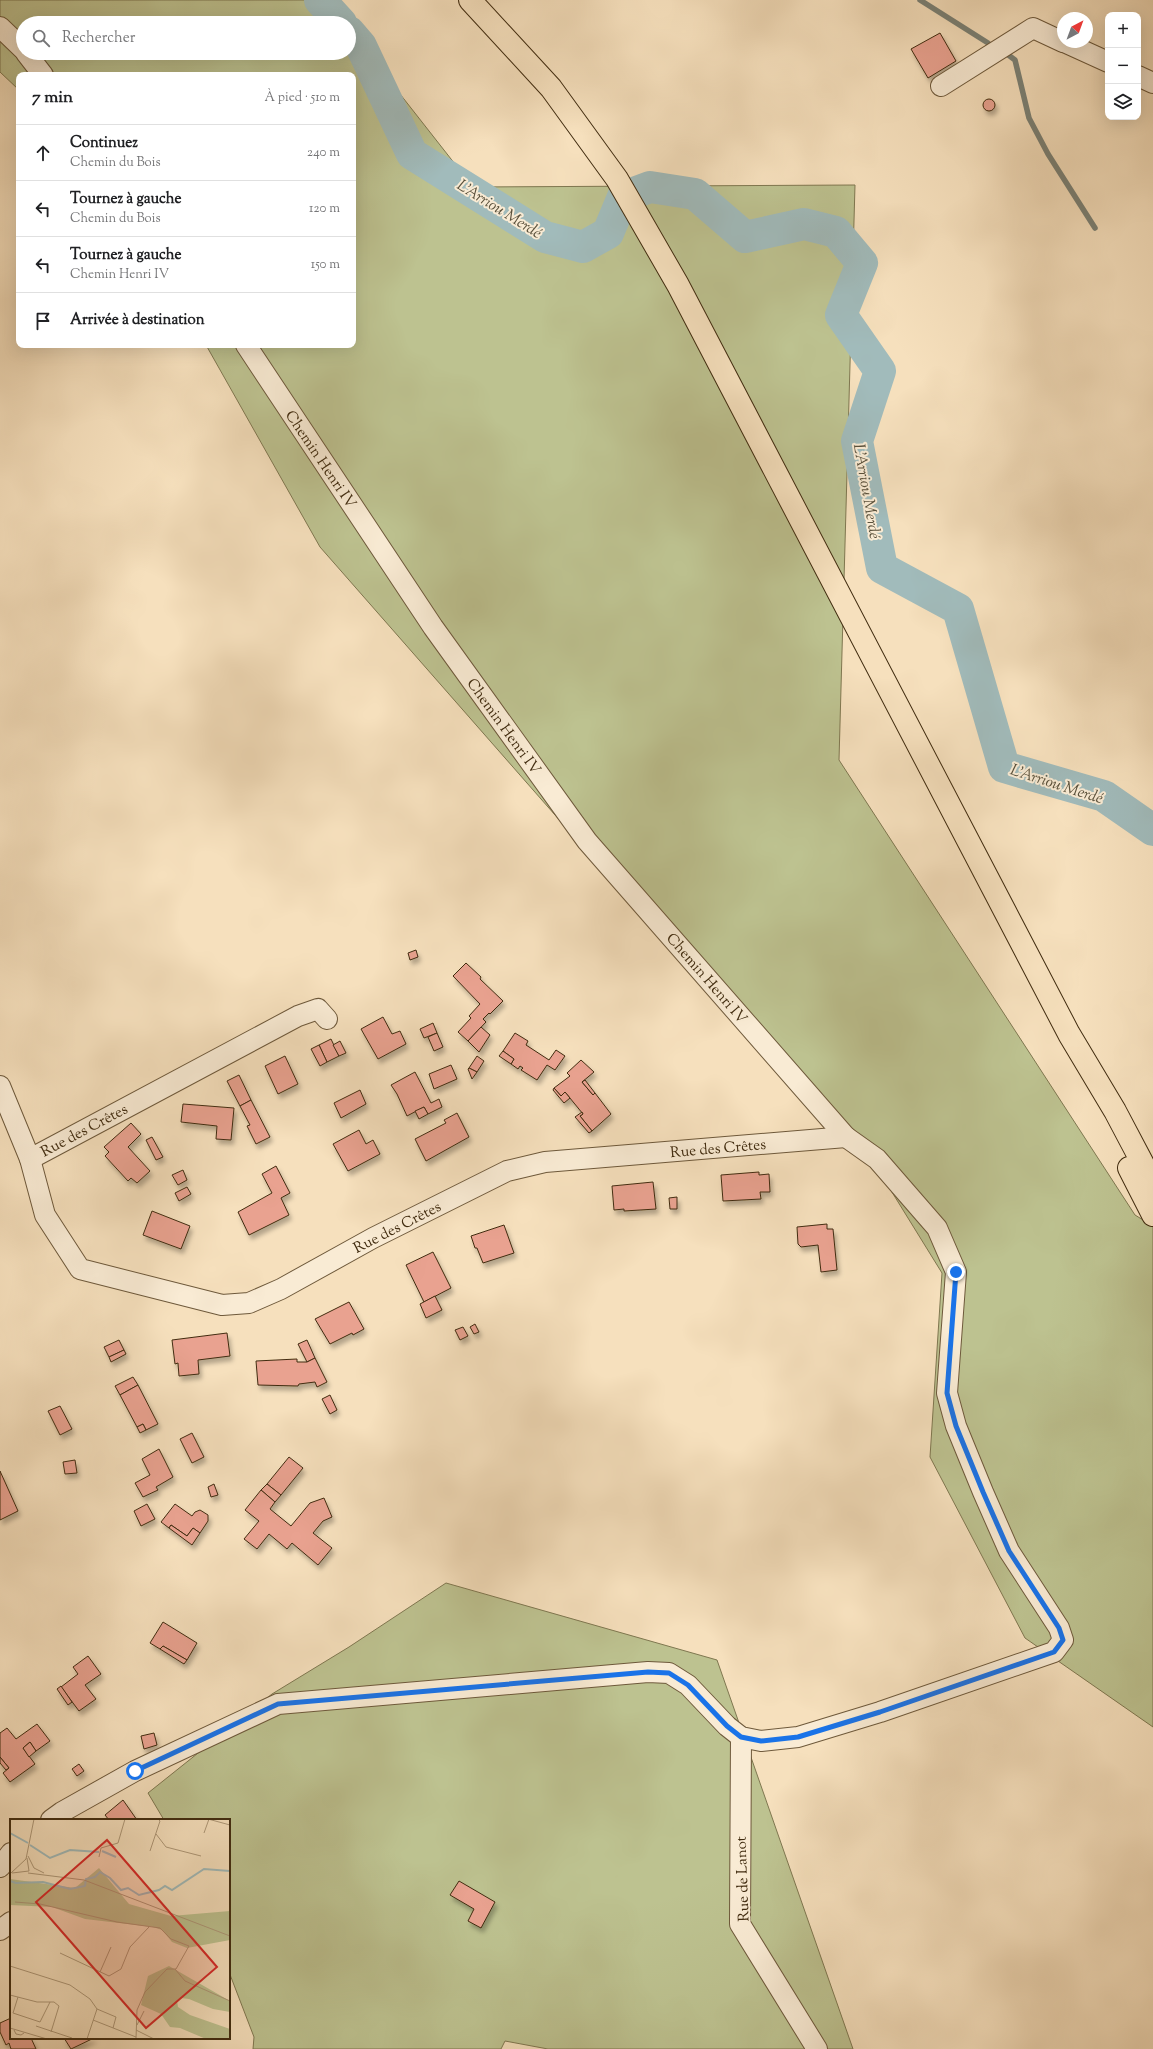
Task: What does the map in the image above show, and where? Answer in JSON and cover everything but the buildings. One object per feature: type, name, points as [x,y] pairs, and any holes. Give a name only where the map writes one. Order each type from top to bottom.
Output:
[{"type":"main road","points":[[470,0],[551,88],[618,179],[640,217],[685,299],[1069,1034],[1115,1111],[1153,1183]]},
{"type":"main road","points":[[1069,1034],[1104,1121],[1153,1215]]},
{"type":"street","points":[[0,27],[16,42]]},
{"type":"street","points":[[941,86],[1033,28],[1057,39]]},
{"type":"street","points":[[1077,48],[1105,61]]},
{"type":"street","points":[[31,60],[41,72]]},
{"type":"street","points":[[1141,77],[1153,83]]},
{"type":"street","name":"Chemin Henri IV","points":[[248,348],[433,627],[588,841],[846,1138],[877,1159],[937,1228],[956,1272],[948,1362],[947,1393],[956,1426],[1009,1551],[1059,1628],[1063,1640],[1054,1652],[872,1715],[798,1737],[761,1741],[741,1737]]},
{"type":"street","name":"Rue des Crêtes","points":[[30,1159],[298,1016],[318,1009],[327,1019]]},
{"type":"street","name":"Rue des Crêtes","points":[[0,1086],[30,1159],[45,1215],[80,1270],[222,1305],[249,1303],[281,1289],[374,1238],[507,1171],[545,1162],[846,1138]]},
{"type":"street","points":[[52,1819],[62,1812],[135,1771],[278,1704],[648,1672],[669,1673],[688,1685],[727,1726],[741,1737]]},
{"type":"street","name":"Rue de Lanot","points":[[741,1737],[740,1924],[817,2049]]},
{"type":"street","points":[[0,1867],[10,1854]]},
{"type":"street","points":[[0,1930],[10,1923]]},
{"type":"green space","points":[[0,0],[326,0],[339,16],[16,16],[16,60],[356,60],[356,38],[473,187],[855,185],[839,760],[1135,1215],[1153,1226],[1153,1727],[1025,1638],[930,1457],[942,1273],[882,1176],[826,1124],[320,547],[208,348],[356,348],[356,72],[16,72],[16,87],[0,72]]},
{"type":"green space","points":[[446,1583],[717,1660],[853,2049],[548,2049],[505,2041],[501,2049],[253,2049],[254,2037],[230,1975],[230,1819],[163,1819],[148,1793],[272,1694],[349,1647]]},
{"type":"waterway","name":"L'Arriou Merdé","points":[[320,0],[335,16]]},
{"type":"waterway","points":[[920,0],[988,43]]},
{"type":"waterway","name":"L'Arriou Merdé","points":[[356,40],[361,46],[412,154],[545,237],[583,247],[608,233],[623,197],[650,187],[695,194],[745,237],[804,224],[836,232],[862,263],[841,315],[880,371],[857,441],[882,568],[958,609],[1004,767],[1104,796],[1153,830]]},
{"type":"waterway","points":[[1007,54],[1015,60],[1029,118],[1048,154],[1095,228]]},
{"type":"route","points":[[135,1771],[278,1704],[648,1672],[669,1673],[688,1685],[727,1726],[741,1737],[761,1741],[798,1737],[880,1712],[1054,1652],[1063,1640],[1059,1628],[1009,1551],[956,1426],[947,1393],[948,1362],[956,1272]]}]
